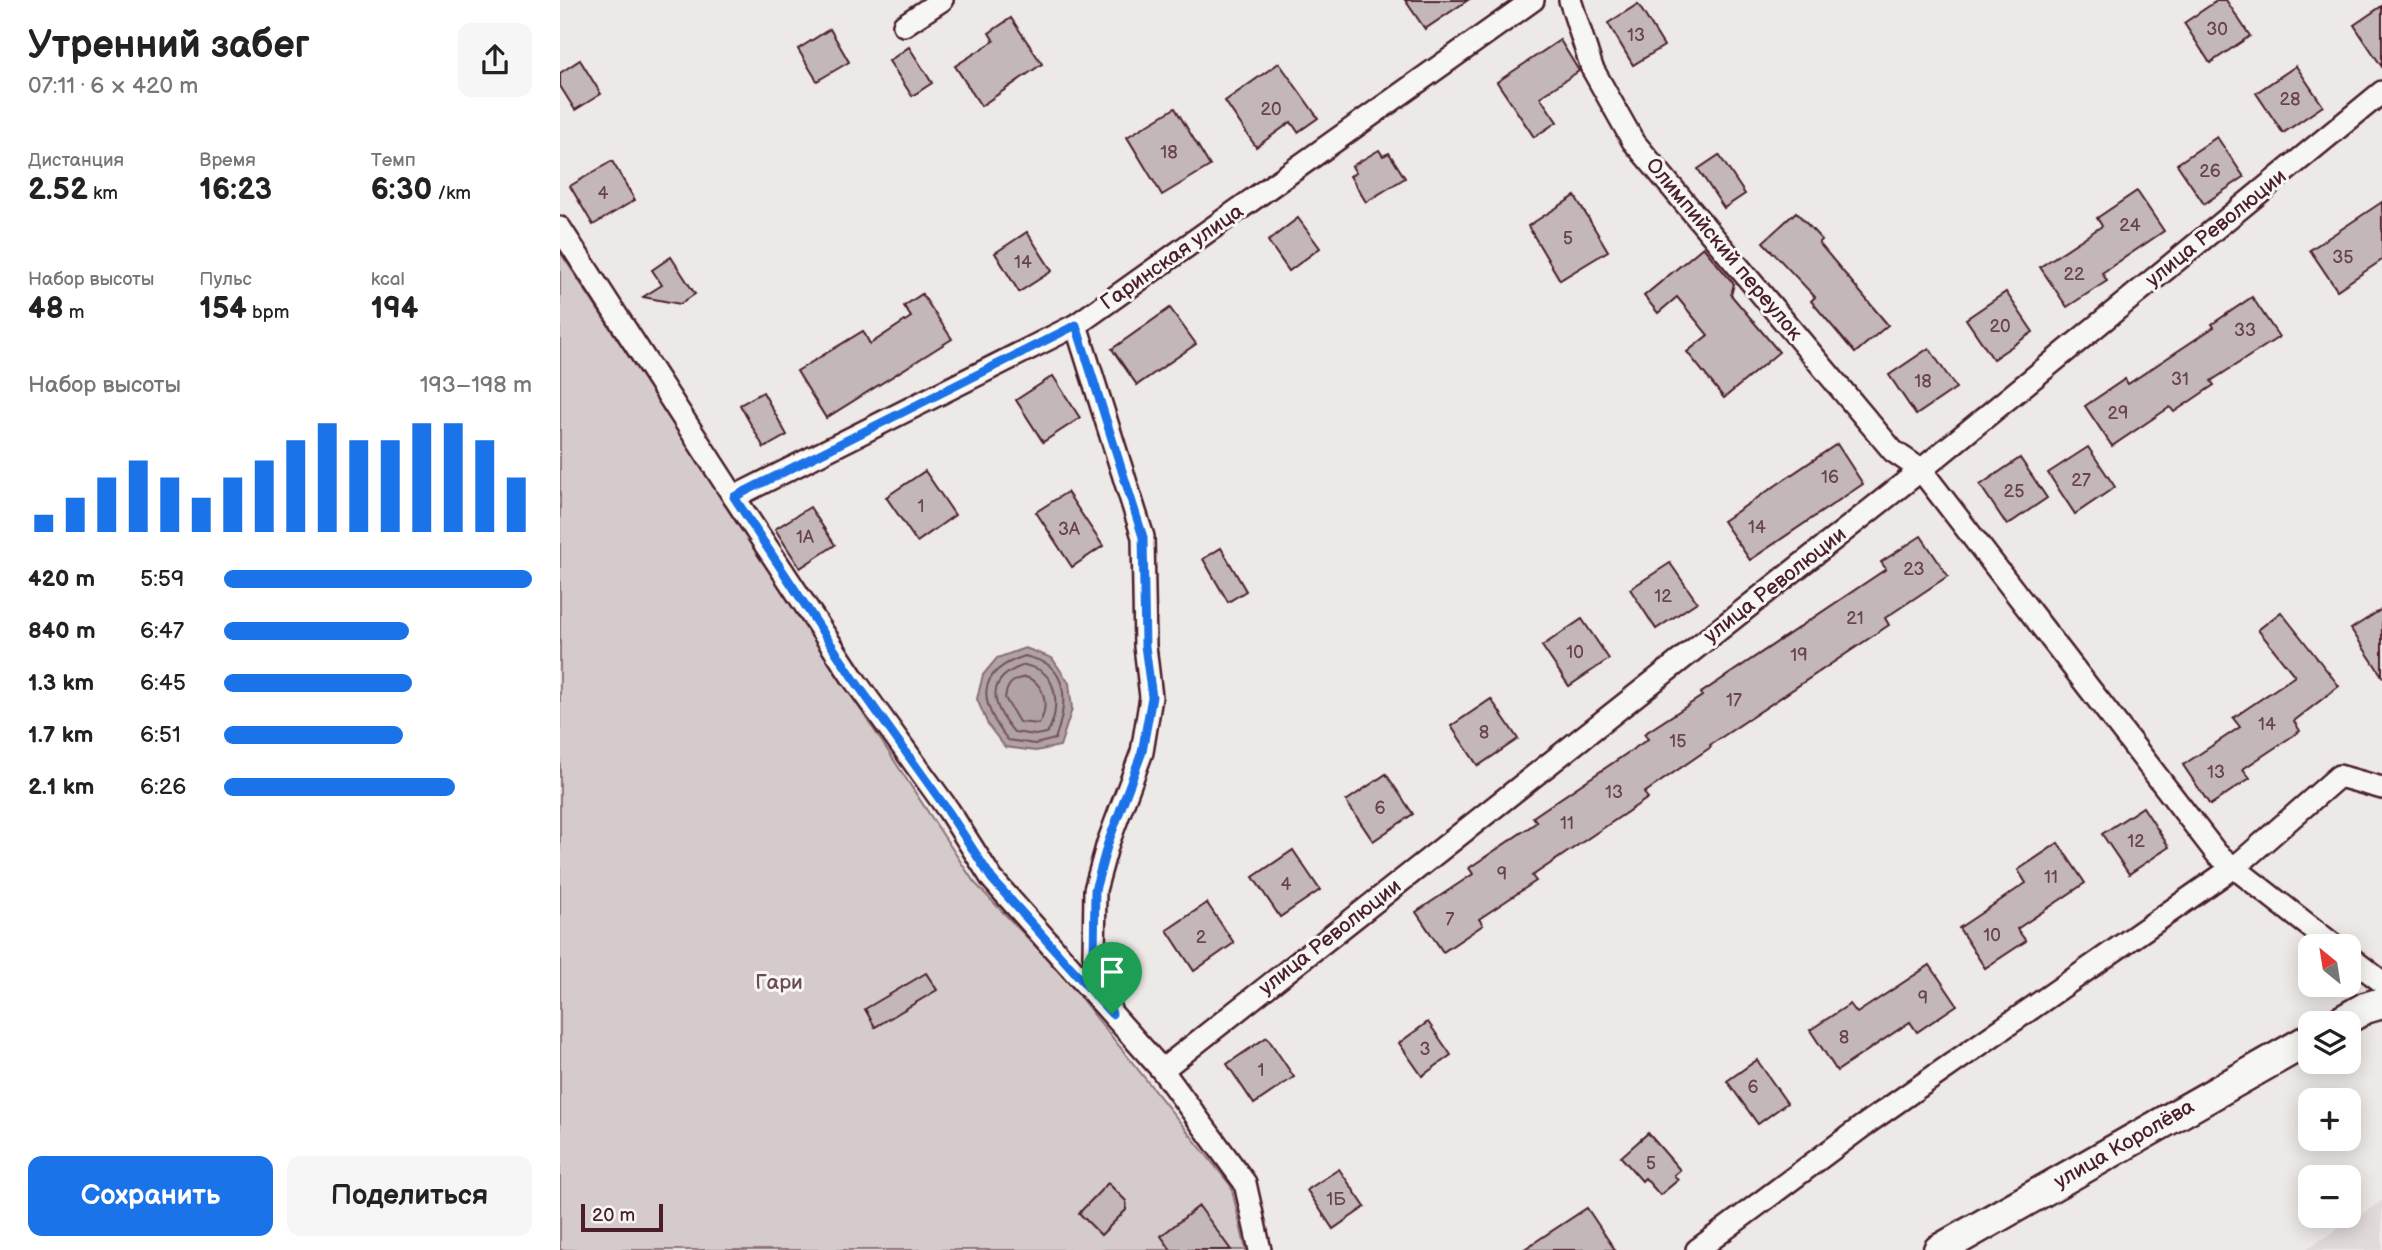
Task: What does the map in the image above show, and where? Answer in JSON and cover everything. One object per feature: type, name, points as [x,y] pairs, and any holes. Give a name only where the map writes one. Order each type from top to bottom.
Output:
[{"type":"street","points":[[904,24],[942,0]]},
{"type":"street","name":"Гаринская улица","points":[[734,497],[1076,325],[1533,0]]},
{"type":"street","name":"Олимпийский переулок","points":[[1570,0],[1592,68],[1633,141],[1894,451],[1921,470],[2217,854],[2319,934]]},
{"type":"street","name":"улица Революции","points":[[1161,1070],[1921,470],[2382,92]]},
{"type":"street","points":[[560,228],[853,678],[948,811],[992,879],[1161,1070],[1245,1183],[1260,1250]]},
{"type":"street","points":[[1076,325],[1143,537],[1145,646],[1152,697],[1142,752],[1108,843],[1095,890],[1094,955],[1112,1014]]},
{"type":"street","points":[[1697,1250],[1863,1126],[2234,867],[2339,776],[2382,788]]},
{"type":"street","points":[[2361,966],[2382,982]]},
{"type":"street","points":[[2358,1011],[2382,1003]]},
{"type":"street","name":"улица Королёва","points":[[1938,1250],[2298,1046]]},
{"type":"shaded area","points":[[2382,1201],[2382,1250],[2305,1250],[2340,1228],[2361,1228],[2361,1214]]},
{"type":"green space","name":"Гари","points":[[560,252],[974,882],[1060,972],[1231,1186],[1246,1250],[560,1250]]},
{"type":"water","points":[[1025,648],[1052,658],[1069,683],[1072,709],[1060,746],[1036,751],[1005,747],[988,725],[977,699],[983,675],[997,658]]},
{"type":"building","points":[[1405,0],[1468,0],[1425,29]]},
{"type":"building","points":[[2218,0],[2226,0],[2250,36],[2210,63],[2184,23]]},
{"type":"building","points":[[1638,4],[1664,46],[1633,65],[1608,23]]},
{"type":"building","points":[[2382,6],[2382,67],[2354,25]]},
{"type":"building","points":[[1011,18],[1042,64],[981,106],[955,66],[994,41],[989,33]]},
{"type":"building","points":[[830,29],[849,62],[817,81],[798,49]]},
{"type":"building","points":[[1560,40],[1579,71],[1540,97],[1557,122],[1534,137],[1497,82]]},
{"type":"building","points":[[909,47],[932,83],[912,96],[889,61]]},
{"type":"building","points":[[580,60],[601,94],[575,110],[560,86],[560,73]]},
{"type":"building","points":[[1279,63],[1318,118],[1298,132],[1291,122],[1256,147],[1225,101]]},
{"type":"building","points":[[2296,66],[2323,106],[2283,133],[2256,93]]},
{"type":"building","points":[[1175,108],[1210,166],[1162,195],[1127,137]]},
{"type":"building","points":[[2217,137],[2244,177],[2204,204],[2177,164]]},
{"type":"building","points":[[1379,150],[1383,156],[1389,153],[1405,178],[1366,202],[1350,176],[1356,173],[1352,166]]},
{"type":"building","points":[[1719,155],[1745,194],[1724,208],[1698,169]]},
{"type":"building","points":[[612,161],[635,200],[593,225],[570,186]]},
{"type":"building","points":[[2137,191],[2164,231],[2102,273],[2107,281],[2067,307],[2040,267],[2102,226],[2097,218]]},
{"type":"building","points":[[1575,196],[1608,251],[1560,280],[1528,226]]},
{"type":"building","points":[[2382,202],[2382,260],[2337,290],[2310,250]]},
{"type":"building","points":[[1796,212],[1822,240],[1819,243],[1888,325],[1855,353],[1811,301],[1815,297],[1763,242]]},
{"type":"building","points":[[1298,218],[1320,248],[1289,271],[1268,241]]},
{"type":"building","points":[[1027,232],[1052,271],[1019,292],[995,253]]},
{"type":"building","points":[[1703,247],[1734,284],[1731,295],[1779,352],[1724,398],[1687,352],[1708,335],[1677,297],[1658,313],[1644,296]]},
{"type":"building","points":[[671,257],[695,294],[680,304],[643,297],[662,285],[652,270]]},
{"type":"building","points":[[2006,292],[2033,332],[1993,359],[1966,319]]},
{"type":"building","points":[[922,294],[952,339],[826,418],[797,371],[863,331],[870,344],[911,317],[904,306]]},
{"type":"building","points":[[2252,297],[2279,337],[2211,381],[2214,385],[2174,412],[2170,407],[2112,446],[2085,406],[2125,379],[2128,384],[2214,327],[2212,324]]},
{"type":"building","points":[[1170,308],[1196,344],[1137,385],[1112,349]]},
{"type":"building","points":[[1929,348],[1956,388],[1916,415],[1889,375]]},
{"type":"building","points":[[1053,376],[1080,418],[1043,442],[1016,400]]},
{"type":"building","points":[[763,392],[787,435],[764,448],[740,405]]},
{"type":"building","points":[[1837,444],[1863,484],[1750,560],[1723,521]]},
{"type":"building","points":[[2088,447],[2115,487],[2075,514],[2048,473]]},
{"type":"building","points":[[2020,458],[2047,498],[2007,525],[1980,485]]},
{"type":"building","points":[[925,471],[955,515],[917,542],[886,497]]},
{"type":"building","points":[[1067,492],[1103,546],[1072,567],[1036,512]]},
{"type":"building","points":[[810,507],[835,545],[800,568],[775,529]]},
{"type":"building","points":[[1921,536],[1948,576],[1885,618],[1889,625],[1710,745],[1711,747],[1644,793],[1648,798],[1532,876],[1536,881],[1479,919],[1483,925],[1443,952],[1416,912],[1473,874],[1469,868],[1537,822],[1533,817],[1648,739],[1644,734],[1886,569],[1881,562]]},
{"type":"building","points":[[1221,548],[1246,591],[1228,602],[1203,559]]},
{"type":"building","points":[[1670,563],[1697,602],[1656,629],[1630,589]]},
{"type":"building","points":[[2382,609],[2382,676],[2351,629]]},
{"type":"building","points":[[2281,612],[2339,686],[2294,721],[2300,731],[2243,769],[2250,778],[2210,805],[2183,765],[2240,727],[2233,718],[2295,676],[2258,630]]},
{"type":"building","points":[[1582,619],[1609,659],[1569,686],[1542,646]]},
{"type":"building","points":[[1491,699],[1518,739],[1478,766],[1451,726]]},
{"type":"building","points":[[1386,774],[1413,814],[1373,841],[1346,801]]},
{"type":"building","points":[[2143,807],[2169,847],[2129,874],[2102,834]]},
{"type":"building","points":[[2058,843],[2085,883],[2017,929],[2026,941],[1985,968],[1959,928],[2026,883],[2018,870]]},
{"type":"building","points":[[1293,850],[1320,890],[1280,917],[1253,877]]},
{"type":"building","points":[[1207,903],[1234,943],[1194,971],[1167,930]]},
{"type":"building","points":[[1930,965],[1957,1005],[1917,1032],[1910,1022],[1837,1071],[1810,1030],[1850,1004],[1857,1013]]},
{"type":"building","points":[[926,973],[937,990],[875,1027],[865,1009]]},
{"type":"building","points":[[1428,1022],[1451,1055],[1422,1076],[1399,1043]]},
{"type":"building","points":[[1267,1037],[1294,1077],[1254,1104],[1227,1064]]},
{"type":"building","points":[[1757,1060],[1787,1103],[1758,1124],[1727,1081]]},
{"type":"building","points":[[1648,1133],[1680,1170],[1674,1175],[1678,1180],[1660,1195],[1645,1178],[1642,1181],[1621,1157]]},
{"type":"building","points":[[1339,1169],[1365,1207],[1333,1229],[1307,1190]]},
{"type":"building","points":[[1108,1183],[1126,1201],[1126,1210],[1101,1235],[1079,1213]]},
{"type":"building","points":[[1199,1206],[1231,1250],[1171,1250],[1161,1236]]},
{"type":"building","points":[[1587,1208],[1615,1250],[1523,1250]]},
{"type":"route","points":[[1076,325],[1143,537],[1145,646],[1152,697],[1142,752],[1108,843],[1095,890],[1094,955],[1112,1014],[992,879],[948,811],[853,678],[734,497],[1076,325]]}]
